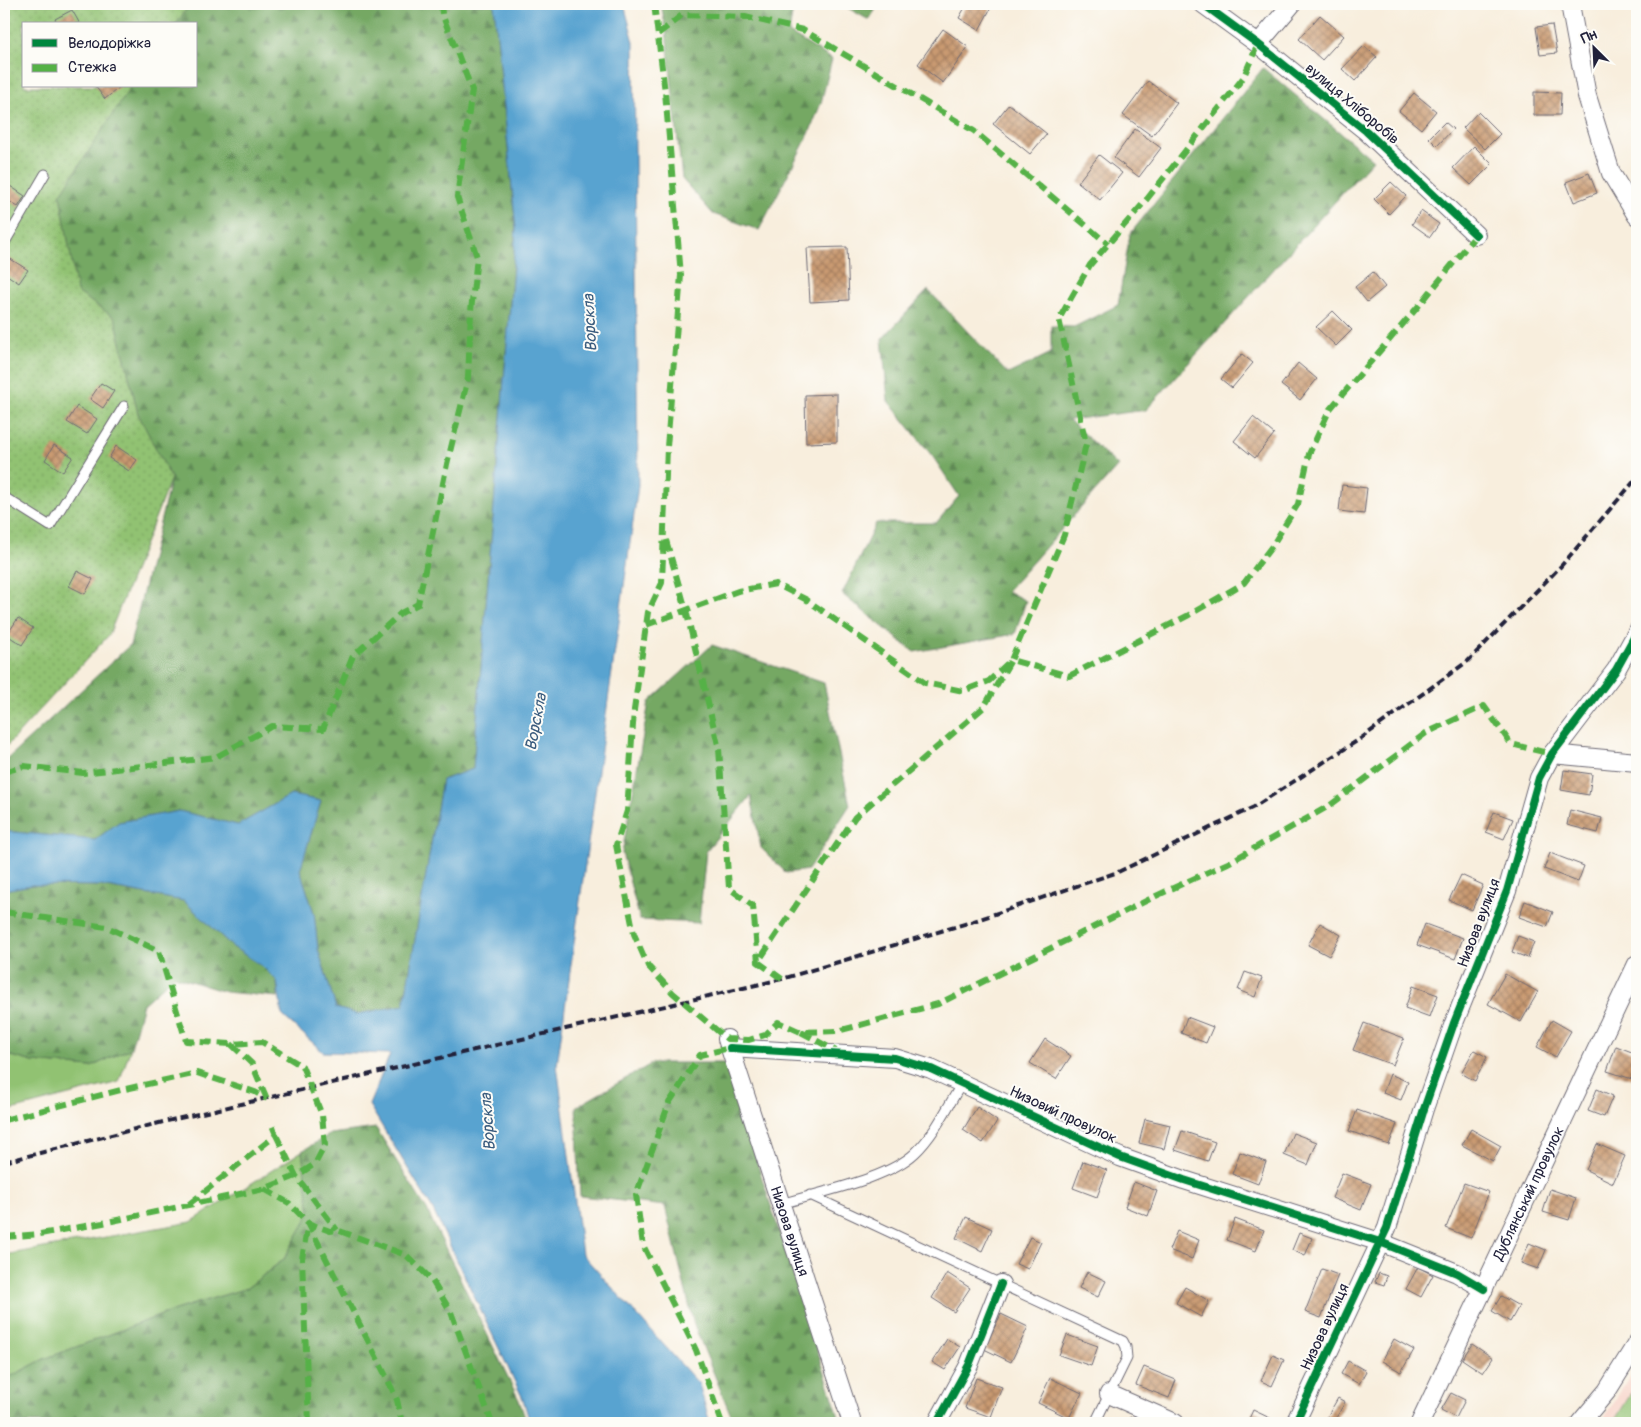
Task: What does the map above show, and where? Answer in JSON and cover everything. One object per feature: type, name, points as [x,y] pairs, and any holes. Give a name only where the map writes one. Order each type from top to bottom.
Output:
[{"type":"street","name":"вулиця Хліборобів","points":[[1203,4],[1258,44],[1366,132],[1476,235]]},
{"type":"street","points":[[1258,44],[1292,4]]},
{"type":"street","points":[[1570,4],[1586,96],[1611,173],[1637,216]]},
{"type":"street","name":"Низова вулиця","points":[[1295,1423],[1387,1228],[1424,1109],[1454,1022],[1507,891],[1539,778],[1552,754],[1616,670],[1637,632]]},
{"type":"street","points":[[1552,754],[1637,762]]},
{"type":"street","name":"Дублянський провулок","points":[[1420,1423],[1637,964]]},
{"type":"street","name":"Низова вулиця","points":[[728,1044],[852,1423]]},
{"type":"street","name":"Низовий провулок","points":[[728,1044],[895,1058],[931,1069],[1120,1157],[1184,1180],[1380,1242]]},
{"type":"street","points":[[1380,1242],[1457,1273],[1484,1290]]},
{"type":"street","points":[[937,1423],[969,1365],[1001,1284]]},
{"type":"street","points":[[1580,1423],[1607,1391],[1637,1343]]},
{"type":"street","points":[[1109,1394],[1175,1423]]},
{"type":"lane","points":[[4,244],[45,174]]},
{"type":"lane","points":[[4,497],[50,526],[124,406]]},
{"type":"lane","points":[[780,1204],[874,1176],[904,1162],[927,1139],[962,1083]]},
{"type":"lane","name":"Низова вулиця","points":[[810,1195],[1123,1341],[1126,1347],[1127,1358],[1095,1423]]},
{"type":"shaded area","points":[[1637,1365],[1637,1423],[1601,1423]]},
{"type":"green space","points":[[4,4],[190,4],[177,22],[22,22],[22,88],[130,88],[60,195],[77,292],[115,318],[138,414],[171,478],[109,635],[4,749]]},
{"type":"green space","points":[[190,4],[494,4],[516,229],[473,769],[442,780],[404,1005],[357,1014],[336,1008],[318,949],[314,913],[300,870],[321,801],[291,795],[238,825],[179,811],[119,822],[95,840],[4,831],[4,762],[130,645],[171,478],[138,414],[115,318],[77,292],[60,195],[130,88],[198,88],[198,22],[177,22]]},
{"type":"green space","points":[[661,4],[879,4],[869,20],[846,7],[793,9],[789,33],[832,59],[821,103],[809,134],[759,230],[713,214],[682,179],[666,30]]},
{"type":"green space","points":[[1263,68],[1373,160],[1146,410],[1069,420],[1118,466],[1007,591],[1026,601],[1015,634],[914,652],[842,594],[876,523],[936,523],[959,496],[933,457],[888,401],[882,339],[928,290],[1008,374],[1051,353],[1051,326],[1074,327],[1118,305],[1130,234]]},
{"type":"green space","points":[[712,645],[824,683],[850,805],[808,870],[786,873],[761,848],[751,796],[706,851],[699,923],[640,920],[622,853],[649,702]]},
{"type":"green space","points":[[32,885],[101,886],[184,901],[233,947],[262,966],[277,981],[278,997],[225,992],[174,976],[143,1004],[131,1048],[91,1067],[33,1062],[4,1054],[4,890]]},
{"type":"green space","points":[[131,1048],[119,1082],[4,1112],[4,1054],[33,1062],[91,1067]]},
{"type":"green space","points":[[653,1063],[725,1063],[841,1423],[734,1423],[694,1325],[665,1206],[580,1196],[576,1107]]},
{"type":"green space","points":[[376,1128],[427,1210],[519,1400],[527,1423],[4,1423],[4,1380],[44,1359],[175,1310],[247,1288],[284,1259],[310,1213],[302,1151],[330,1134]]},
{"type":"green space","points":[[302,1151],[311,1213],[284,1259],[247,1288],[175,1310],[44,1359],[4,1380],[4,1255],[191,1222]]},
{"type":"green space","points":[[1637,1384],[1637,1423],[1613,1423]]},
{"type":"water","name":"Ворскла","points":[[494,4],[624,4],[634,42],[638,486],[557,1065],[582,1254],[699,1384],[710,1423],[530,1423],[523,1399],[432,1208],[369,1105],[390,1054],[323,1052],[282,1015],[277,981],[262,966],[233,947],[184,901],[101,886],[32,885],[4,890],[4,831],[95,840],[119,822],[179,811],[238,825],[291,795],[321,801],[300,870],[314,913],[318,949],[336,1008],[357,1014],[404,1005],[442,780],[473,769],[516,229]]},
{"type":"building","points":[[154,4],[169,4],[167,9]]},
{"type":"building","points":[[967,4],[993,4],[979,30],[959,18]]},
{"type":"building","points":[[72,10],[79,22],[57,22],[55,19]]},
{"type":"building","points":[[1320,15],[1344,36],[1322,60],[1299,39]]},
{"type":"building","points":[[1552,25],[1557,53],[1540,55],[1536,27]]},
{"type":"building","points":[[943,29],[968,47],[943,83],[918,64]]},
{"type":"building","points":[[1364,46],[1377,57],[1355,81],[1342,69]]},
{"type":"building","points":[[1148,81],[1177,103],[1152,136],[1123,115]]},
{"type":"building","points":[[97,88],[119,88],[105,99]]},
{"type":"building","points":[[1534,92],[1561,93],[1560,115],[1534,115]]},
{"type":"building","points":[[1414,93],[1436,111],[1421,129],[1399,111]]},
{"type":"building","points":[[1009,104],[1047,134],[1030,154],[993,124]]},
{"type":"building","points":[[1478,112],[1500,134],[1485,149],[1463,128]]},
{"type":"building","points":[[1445,122],[1453,129],[1437,146],[1429,138]]},
{"type":"building","points":[[1135,129],[1161,148],[1139,177],[1114,158]]},
{"type":"building","points":[[1474,146],[1492,164],[1471,185],[1453,168]]},
{"type":"building","points":[[1099,155],[1122,173],[1100,200],[1078,182]]},
{"type":"building","points":[[1589,173],[1597,193],[1574,202],[1566,182]]},
{"type":"building","points":[[4,182],[25,196],[18,207],[4,198]]},
{"type":"building","points":[[1391,182],[1406,196],[1389,214],[1374,199]]},
{"type":"building","points":[[1421,211],[1439,224],[1430,237],[1412,224]]},
{"type":"building","points":[[847,247],[849,300],[810,302],[807,248]]},
{"type":"building","points":[[9,258],[28,270],[19,283],[4,273],[4,267]]},
{"type":"building","points":[[1373,272],[1385,287],[1367,302],[1355,287]]},
{"type":"building","points":[[1333,311],[1352,330],[1336,346],[1316,327]]},
{"type":"building","points":[[1242,354],[1253,363],[1232,388],[1221,379]]},
{"type":"building","points":[[1298,363],[1317,379],[1300,400],[1281,385]]},
{"type":"building","points":[[101,383],[114,391],[103,408],[90,399]]},
{"type":"building","points":[[837,394],[837,442],[806,443],[805,395]]},
{"type":"building","points":[[77,406],[97,419],[87,434],[67,422]]},
{"type":"building","points":[[1253,417],[1274,434],[1255,458],[1234,441]]},
{"type":"building","points":[[54,445],[73,457],[63,472],[45,460]]},
{"type":"building","points":[[116,446],[137,460],[129,471],[109,458]]},
{"type":"building","points":[[1342,485],[1367,488],[1364,514],[1339,511]]},
{"type":"building","points":[[77,571],[93,579],[85,594],[69,586]]},
{"type":"building","points":[[18,618],[33,628],[22,645],[7,635]]},
{"type":"building","points":[[1564,770],[1592,774],[1589,795],[1561,790]]},
{"type":"building","points":[[1570,810],[1602,818],[1598,833],[1567,825]]},
{"type":"building","points":[[1494,812],[1513,819],[1504,839],[1486,832]]},
{"type":"building","points":[[1550,853],[1584,866],[1578,882],[1544,869]]},
{"type":"building","points":[[1461,875],[1483,885],[1472,910],[1449,900]]},
{"type":"building","points":[[1525,901],[1553,912],[1547,927],[1519,917]]},
{"type":"building","points":[[1320,923],[1341,935],[1329,956],[1308,945]]},
{"type":"building","points":[[1425,924],[1463,938],[1455,959],[1417,945]]},
{"type":"building","points":[[1518,936],[1534,942],[1528,958],[1512,952]]},
{"type":"building","points":[[1245,972],[1262,978],[1255,997],[1238,990]]},
{"type":"building","points":[[1505,974],[1538,992],[1521,1022],[1488,1004]]},
{"type":"building","points":[[1413,986],[1438,995],[1430,1017],[1405,1008]]},
{"type":"building","points":[[1187,1017],[1213,1027],[1206,1043],[1181,1033]]},
{"type":"building","points":[[1552,1020],[1571,1031],[1556,1057],[1537,1047]]},
{"type":"building","points":[[1364,1023],[1404,1038],[1393,1065],[1353,1050]]},
{"type":"building","points":[[1045,1039],[1071,1056],[1056,1079],[1030,1063]]},
{"type":"building","points":[[1616,1046],[1637,1054],[1637,1065],[1632,1079],[1607,1071]]},
{"type":"building","points":[[1474,1050],[1487,1057],[1475,1081],[1461,1073]]},
{"type":"building","points":[[1390,1074],[1408,1082],[1401,1100],[1383,1093]]},
{"type":"building","points":[[1597,1089],[1613,1096],[1604,1117],[1588,1111]]},
{"type":"building","points":[[977,1107],[997,1121],[983,1143],[963,1130]]},
{"type":"building","points":[[1357,1110],[1397,1124],[1389,1145],[1349,1131]]},
{"type":"building","points":[[1145,1119],[1170,1125],[1164,1149],[1139,1143]]},
{"type":"building","points":[[1471,1129],[1501,1146],[1493,1161],[1462,1145]]},
{"type":"building","points":[[1182,1131],[1215,1142],[1208,1161],[1175,1150]]},
{"type":"building","points":[[1293,1133],[1317,1142],[1308,1165],[1284,1155]]},
{"type":"building","points":[[1597,1144],[1625,1156],[1613,1183],[1586,1170]]},
{"type":"building","points":[[1240,1152],[1266,1162],[1258,1184],[1232,1174]]},
{"type":"building","points":[[1083,1161],[1107,1170],[1097,1197],[1073,1188]]},
{"type":"building","points":[[1342,1173],[1371,1184],[1361,1210],[1332,1198]]},
{"type":"building","points":[[1134,1182],[1157,1191],[1148,1216],[1125,1207]]},
{"type":"building","points":[[1464,1183],[1489,1192],[1471,1238],[1446,1228]]},
{"type":"building","points":[[1550,1189],[1576,1198],[1569,1220],[1543,1212]]},
{"type":"building","points":[[966,1217],[992,1229],[982,1251],[956,1238]]},
{"type":"building","points":[[1235,1219],[1264,1230],[1256,1251],[1227,1240]]},
{"type":"building","points":[[1177,1231],[1199,1240],[1192,1259],[1169,1250]]},
{"type":"building","points":[[1299,1233],[1312,1238],[1305,1256],[1292,1250]]},
{"type":"building","points":[[1030,1237],[1041,1242],[1028,1269],[1016,1264]]},
{"type":"building","points":[[1529,1243],[1546,1250],[1538,1269],[1521,1263]]},
{"type":"building","points":[[1418,1267],[1433,1275],[1421,1297],[1406,1289]]},
{"type":"building","points":[[1322,1269],[1338,1275],[1321,1318],[1305,1312]]},
{"type":"building","points":[[1087,1272],[1106,1281],[1098,1297],[1079,1288]]},
{"type":"building","points":[[947,1273],[970,1288],[954,1312],[932,1298]]},
{"type":"building","points":[[1379,1273],[1387,1276],[1384,1285],[1375,1282]]},
{"type":"building","points":[[1185,1287],[1209,1301],[1201,1317],[1176,1303]]},
{"type":"building","points":[[1501,1296],[1519,1306],[1510,1322],[1492,1311]]},
{"type":"building","points":[[1001,1314],[1028,1327],[1011,1362],[984,1349]]},
{"type":"building","points":[[1067,1335],[1098,1346],[1091,1366],[1059,1355]]},
{"type":"building","points":[[947,1339],[960,1347],[945,1370],[932,1362]]},
{"type":"building","points":[[1394,1339],[1414,1350],[1401,1372],[1382,1361]]},
{"type":"building","points":[[1472,1344],[1493,1358],[1483,1373],[1462,1359]]},
{"type":"building","points":[[1273,1355],[1284,1360],[1272,1386],[1261,1381]]},
{"type":"building","points":[[1348,1361],[1366,1371],[1359,1384],[1341,1374]]},
{"type":"building","points":[[1144,1367],[1176,1380],[1169,1398],[1136,1385]]},
{"type":"building","points":[[976,1378],[1002,1387],[991,1417],[965,1408]]},
{"type":"building","points":[[1050,1378],[1082,1393],[1069,1418],[1038,1403]]},
{"type":"building","points":[[1451,1393],[1465,1400],[1456,1418],[1441,1410]]},
{"type":"building","points":[[1338,1398],[1345,1402],[1334,1422],[1327,1417]]},
{"type":"building","points":[[1253,1410],[1274,1420],[1273,1423],[1247,1423]]},
{"type":"building","points":[[1130,1417],[1145,1423],[1127,1423]]},
{"type":"railway","points":[[4,1162],[163,1122],[782,979],[971,922],[1118,872],[1254,807],[1360,739],[1468,661],[1561,566],[1637,478]]},
{"type":"marked path","points":[[4,772],[24,766],[83,773],[216,757],[272,726],[323,729],[353,656],[401,613],[418,604],[447,464],[468,378],[471,311],[477,257],[457,197],[472,90],[442,14],[441,4]]},
{"type":"marked path","points":[[654,4],[665,92],[681,275],[667,447],[662,583],[648,612],[634,710],[627,811],[616,845],[634,934],[648,966],[673,993],[727,1039],[749,1040],[765,1035],[778,1022],[801,1032],[838,1031],[938,1004],[1156,896],[1228,863],[1329,806],[1426,733],[1484,706],[1511,744],[1552,754]]},
{"type":"marked path","points":[[658,34],[682,15],[745,17],[803,30],[974,131],[1108,244]]},
{"type":"marked path","points":[[646,625],[738,591],[776,584],[807,600],[925,683],[963,691],[989,681],[1011,660],[1064,535],[1086,444],[1059,319],[1090,265],[1147,199],[1243,78],[1258,44]]},
{"type":"marked path","points":[[782,979],[758,962],[855,817],[984,707],[1011,660],[1069,676],[1189,615],[1244,583],[1272,546],[1298,504],[1309,454],[1330,409],[1422,302],[1476,235]]},
{"type":"marked path","points":[[666,540],[686,610],[719,749],[729,888],[753,906],[758,962]]},
{"type":"marked path","points":[[4,912],[107,927],[159,951],[186,1041],[231,1044],[262,1042],[302,1066],[322,1115],[325,1145],[315,1164],[296,1176],[264,1189],[103,1223],[40,1234],[4,1237]]},
{"type":"marked path","points":[[801,1032],[836,1051]]},
{"type":"marked path","points":[[231,1044],[252,1064],[267,1099]]},
{"type":"marked path","points":[[722,1423],[696,1350],[643,1245],[636,1195],[669,1103],[700,1055],[730,1048]]},
{"type":"marked path","points":[[4,1120],[197,1073],[255,1092],[267,1099]]},
{"type":"marked path","points":[[189,1204],[276,1135],[272,1125]]},
{"type":"marked path","points":[[276,1135],[296,1176],[337,1230]]},
{"type":"marked path","points":[[264,1189],[289,1203],[308,1223],[387,1378],[397,1400],[402,1423]]},
{"type":"marked path","points":[[309,1423],[302,1259],[308,1223],[330,1231],[337,1230],[406,1255],[431,1279],[451,1312],[492,1423]]},
{"type":"cycle path","points":[[1203,4],[1258,44],[1366,131],[1476,235]]},
{"type":"cycle path","points":[[1295,1423],[1387,1228],[1424,1109],[1454,1023],[1507,891],[1539,778],[1552,754],[1616,670],[1637,632]]},
{"type":"cycle path","points":[[730,1048],[895,1058],[931,1069],[1120,1157],[1184,1180],[1380,1242],[1457,1273],[1484,1289]]},
{"type":"cycle path","points":[[937,1423],[969,1365],[1001,1284]]}]
